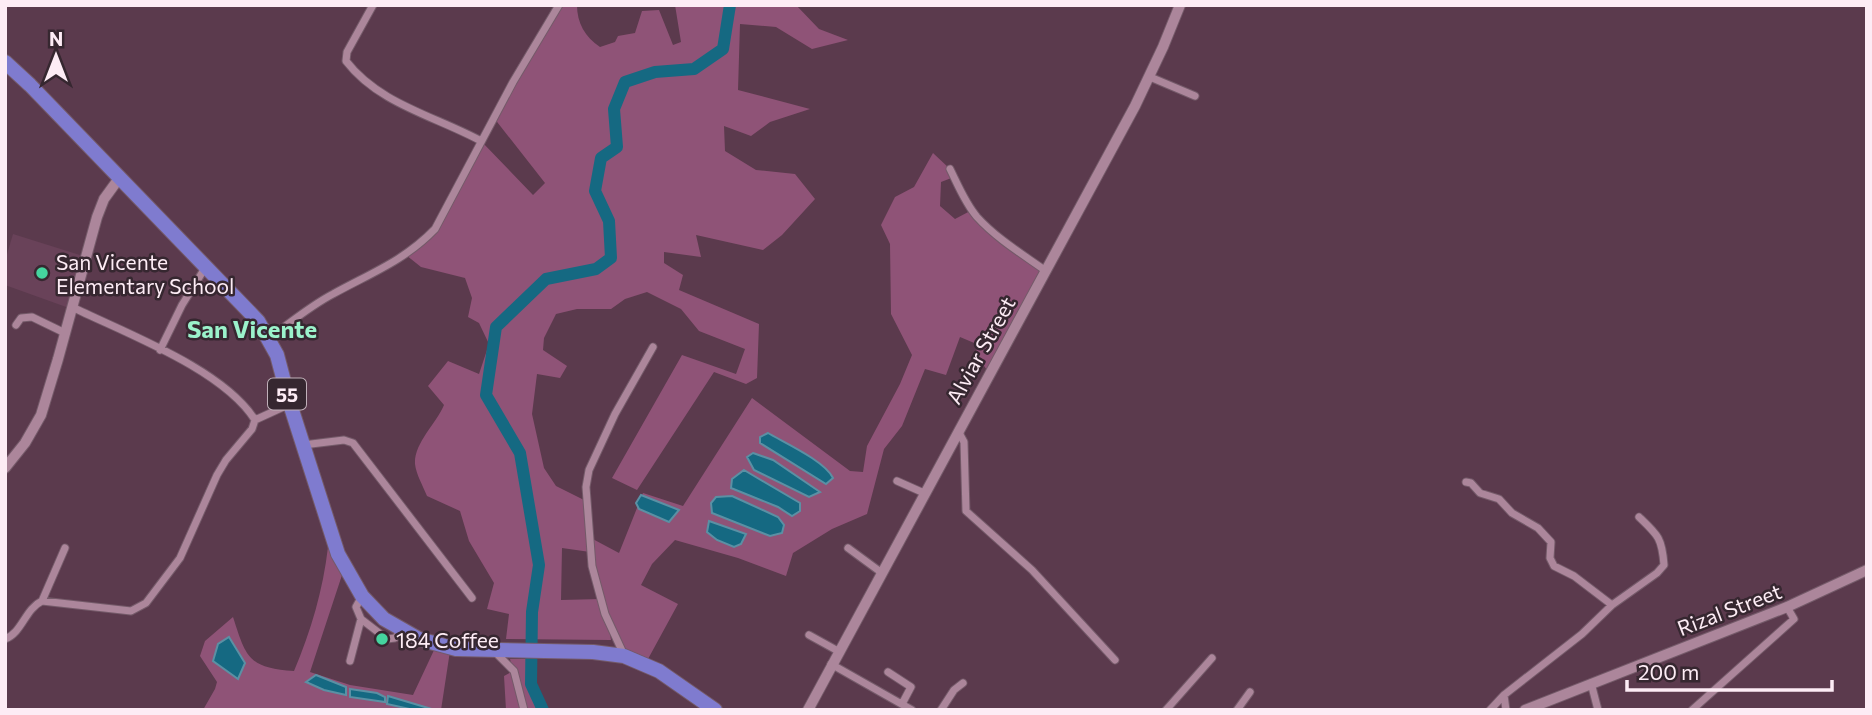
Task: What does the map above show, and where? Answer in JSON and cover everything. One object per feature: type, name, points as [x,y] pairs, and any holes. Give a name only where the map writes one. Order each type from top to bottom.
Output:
[{"type":"highway","name":"55","points":[[5,62],[252,314],[269,338],[277,355],[338,554],[362,596],[384,619],[401,630],[439,646],[593,652],[624,656],[659,671],[715,710]]},
{"type":"street","points":[[373,5],[347,52],[346,61],[350,67],[375,91],[481,141]]},
{"type":"street","points":[[269,338],[322,300],[395,263],[418,247],[435,229],[543,29],[559,5]]},
{"type":"street","name":"Alviar Street","points":[[808,710],[1150,77],[1180,5]]},
{"type":"street","points":[[1150,77],[1195,96]]},
{"type":"street","points":[[950,169],[977,217],[1046,271]]},
{"type":"street","points":[[5,468],[25,443],[41,415],[97,218],[104,199],[120,177]]},
{"type":"street","points":[[160,350],[182,305],[205,268]]},
{"type":"street","points":[[72,307],[194,367],[222,385],[255,420]]},
{"type":"street","points":[[16,325],[21,318],[30,317],[65,332]]},
{"type":"street","points":[[624,656],[605,614],[592,566],[586,486],[589,470],[615,414],[653,347]]},
{"type":"street","points":[[42,601],[131,611],[146,603],[180,558],[226,460],[252,429],[255,420],[290,404]]},
{"type":"street","points":[[958,431],[964,442],[965,509],[968,514],[1026,564],[1115,660]]},
{"type":"street","points":[[303,445],[341,440],[353,443],[472,598]]},
{"type":"street","points":[[897,481],[924,493]]},
{"type":"street","points":[[1466,482],[1480,492],[1499,499],[1512,513],[1538,528],[1551,542],[1550,558],[1554,566],[1584,583],[1612,606]]},
{"type":"street","points":[[1490,710],[1504,695],[1664,565],[1658,534],[1639,517]]},
{"type":"street","points":[[5,639],[13,635],[30,609],[42,601],[65,548]]},
{"type":"street","points":[[848,548],[882,573]]},
{"type":"street","name":"Rizal Street","points":[[1525,710],[1787,607],[1867,570]]},
{"type":"street","points":[[362,596],[356,607],[360,618],[387,639],[395,638],[401,630]]},
{"type":"street","points":[[1692,710],[1794,619],[1787,607]]},
{"type":"street","points":[[350,661],[360,618]]},
{"type":"street","points":[[809,635],[838,651]]},
{"type":"street","points":[[496,650],[514,671],[524,710]]},
{"type":"street","points":[[1166,710],[1212,658]]},
{"type":"street","points":[[831,664],[912,710]]},
{"type":"street","points":[[888,672],[911,687],[902,704]]},
{"type":"street","points":[[941,710],[954,690],[962,684]]},
{"type":"street","points":[[1591,684],[1598,710]]},
{"type":"street","points":[[1237,710],[1250,692]]},
{"type":"street","points":[[1504,695],[1506,710]]},
{"type":"shaded area","points":[[559,5],[577,5],[578,18],[583,29],[600,47],[615,42],[618,36],[635,33],[642,11],[659,10],[673,45],[681,42],[675,5],[796,5],[819,29],[848,40],[812,49],[776,27],[740,24],[738,90],[810,109],[770,122],[751,136],[724,126],[725,151],[756,170],[795,174],[815,199],[782,235],[763,250],[696,235],[701,257],[664,252],[664,263],[683,275],[679,290],[759,324],[757,378],[746,384],[714,372],[637,490],[612,478],[682,355],[736,374],[745,349],[699,331],[681,309],[647,292],[625,299],[611,309],[577,309],[556,314],[544,338],[543,350],[567,366],[560,378],[537,374],[532,414],[544,468],[556,486],[586,501],[589,537],[619,553],[643,493],[683,506],[752,398],[850,471],[863,472],[867,446],[912,355],[891,314],[890,244],[881,225],[895,197],[914,187],[933,153],[950,169],[954,177],[941,182],[940,206],[955,219],[972,210],[1046,271],[989,373],[975,353],[979,345],[960,337],[946,375],[925,369],[902,426],[884,449],[867,514],[832,529],[793,553],[786,576],[738,558],[675,540],[652,564],[641,585],[678,604],[648,659],[620,648],[609,626],[611,640],[506,639],[509,614],[487,609],[494,583],[469,541],[460,511],[427,496],[415,464],[418,449],[444,405],[428,386],[448,361],[479,374],[489,344],[479,323],[468,317],[472,298],[465,278],[421,267],[406,255],[435,229],[481,141],[533,195],[545,183],[494,118]],"holes":[[[562,548],[590,552],[601,599],[561,600]]]},
{"type":"shaded area","name":"San Vicente Elementary School","points":[[13,234],[83,256],[69,308],[5,285],[5,261]]},
{"type":"shaded area","points":[[328,547],[337,549],[343,572],[310,672],[350,685],[413,695],[435,648],[450,651],[441,710],[203,710],[217,682],[200,656],[205,641],[233,617],[251,658],[267,667],[294,671],[316,610]]},
{"type":"shaded area","points":[[510,659],[529,659],[531,684],[543,710],[506,710],[504,676],[513,671]]},
{"type":"water","points":[[768,433],[822,465],[833,478],[826,484],[760,443],[760,437]]},
{"type":"water","points":[[753,453],[773,460],[820,492],[809,497],[754,470],[747,457]]},
{"type":"water","points":[[744,470],[800,503],[800,511],[792,516],[778,507],[731,488],[732,479]]},
{"type":"water","points":[[641,495],[679,510],[669,522],[639,509],[636,503]]},
{"type":"water","points":[[732,496],[778,517],[784,525],[782,533],[770,536],[712,513],[711,503],[716,497]]},
{"type":"water","points":[[709,521],[746,534],[741,544],[734,547],[717,540],[707,532]]},
{"type":"water","points":[[229,637],[245,663],[238,679],[213,661],[218,644]]},
{"type":"water","points":[[316,675],[346,687],[346,695],[306,682]]},
{"type":"water","points":[[350,689],[377,693],[385,697],[385,702],[350,697]]},
{"type":"water","points":[[388,696],[435,710],[414,710],[387,704]]},
{"type":"waterway","points":[[543,710],[531,684],[532,612],[539,565],[520,453],[486,395],[496,327],[546,279],[596,269],[611,258],[609,221],[595,191],[601,158],[617,147],[614,109],[625,82],[655,72],[694,69],[723,49],[730,5]]},
{"type":"place","name":"San Vicente Elementary School","points":[[42,273]]},
{"type":"place","name":"184 Coffee","points":[[382,639]]},
{"type":"district","name":"San Vicente","points":[[252,328]]}]
